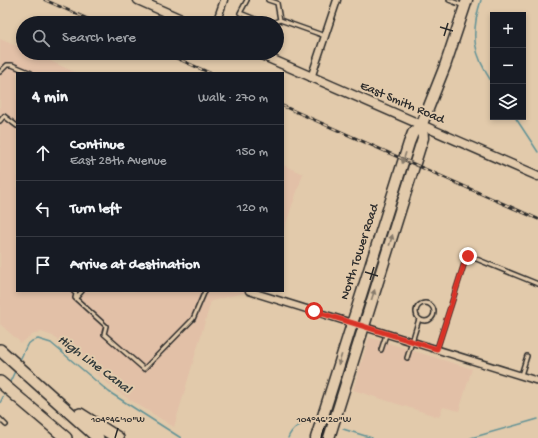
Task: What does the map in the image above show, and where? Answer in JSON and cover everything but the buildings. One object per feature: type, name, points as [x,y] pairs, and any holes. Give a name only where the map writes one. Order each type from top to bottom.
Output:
[{"type":"highway","points":[[0,350],[98,438]]},
{"type":"highway","points":[[26,373],[80,414],[118,438]]},
{"type":"highway","points":[[0,382],[55,438]]},
{"type":"highway","points":[[15,396],[66,438]]},
{"type":"main road","name":"North Tower Road","points":[[316,438],[409,143],[413,133],[422,124],[445,66],[466,3]]},
{"type":"main road","name":"North Tower Road","points":[[329,438],[423,138],[422,124]]},
{"type":"street","points":[[140,0],[175,16]]},
{"type":"street","points":[[218,16],[224,0]]},
{"type":"street","points":[[311,78],[337,0]]},
{"type":"street","name":"East Smith Road","points":[[272,60],[311,78],[422,124],[538,176]]},
{"type":"street","points":[[252,292],[538,381]]},
{"type":"lane","points":[[247,0],[240,13],[248,16]]},
{"type":"lane","points":[[268,0],[277,3],[279,16]]},
{"type":"lane","points":[[449,0],[466,3]]},
{"type":"lane","points":[[284,21],[325,36]]},
{"type":"lane","points":[[0,72],[6,65],[12,65],[29,72]]},
{"type":"lane","points":[[0,121],[4,116],[16,125]]},
{"type":"lane","points":[[437,349],[466,258],[468,256],[538,284]]},
{"type":"lane","points":[[74,292],[76,294],[76,298],[106,326],[104,334],[144,368],[193,319],[205,292]]},
{"type":"lane","points":[[76,298],[81,292]]},
{"type":"lane","points":[[407,358],[419,319],[416,314],[420,305],[426,303],[431,305],[434,310],[432,318],[425,322],[419,319]]},
{"type":"lane","points":[[381,350],[386,333]]},
{"type":"lane","points":[[521,375],[527,356]]},
{"type":"lane","points":[[0,420],[5,424]]},
{"type":"shaded area","points":[[0,39],[16,46],[16,60],[48,60],[75,72],[16,72],[16,292],[247,292],[211,301],[174,427],[118,392],[53,336],[41,332],[32,335],[21,343],[0,324]]},
{"type":"shaded area","points":[[284,165],[303,174],[284,229]]},
{"type":"shaded area","points":[[369,337],[472,369],[459,411],[443,407],[439,417],[353,390]]},
{"type":"waterway","name":"High Line Canal","points":[[481,0],[475,24],[475,44],[481,63],[490,79]]},
{"type":"waterway","name":"High Line Canal","points":[[517,120],[538,152]]},
{"type":"waterway","name":"High Line Canal","points":[[19,362],[27,345],[32,341],[38,339],[51,343],[109,392],[181,438]]},
{"type":"waterway","name":"High Line Canal","points":[[9,384],[16,369]]},
{"type":"waterway","name":"High Line Canal","points":[[0,403],[5,393]]},
{"type":"waterway","name":"High Line Canal","points":[[471,438],[538,419]]},
{"type":"waterway","name":"High Line Canal","points":[[288,438],[292,431],[297,427],[311,422]]},
{"type":"waterway","name":"High Line Canal","points":[[343,429],[372,438]]},
{"type":"railway","points":[[45,0],[81,16]]},
{"type":"railway","points":[[181,60],[208,72]]},
{"type":"railway","points":[[284,106],[538,219]]},
{"type":"route","points":[[314,311],[437,349],[466,258],[468,256]]}]
